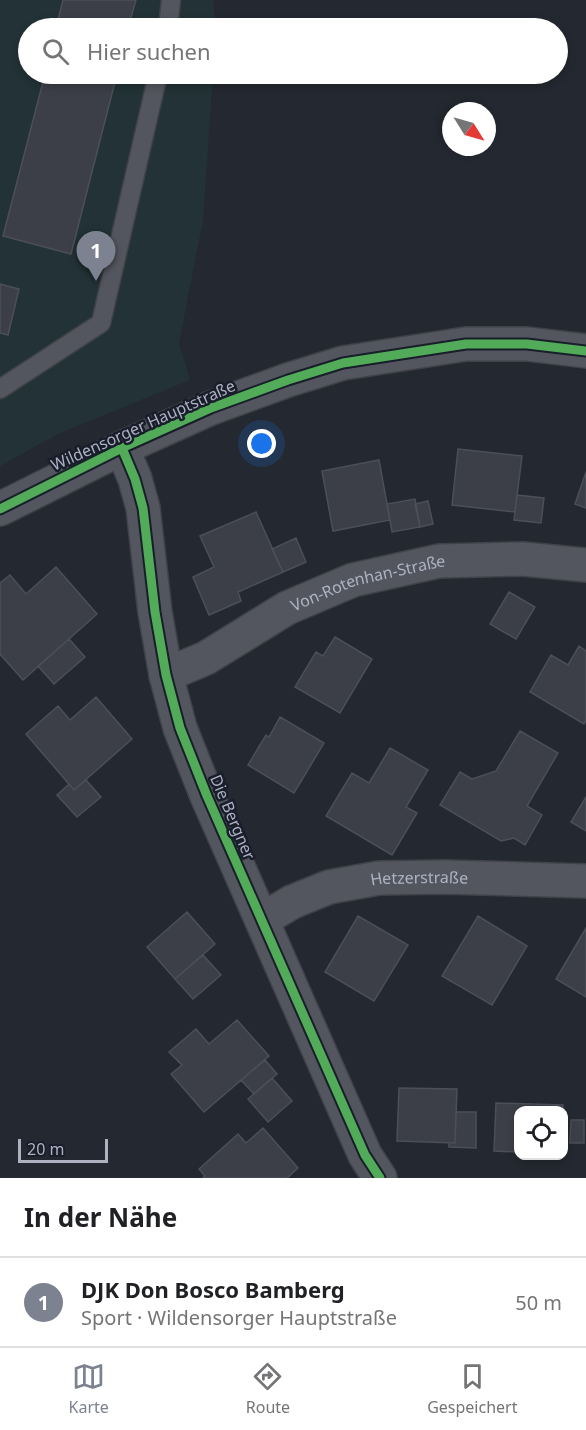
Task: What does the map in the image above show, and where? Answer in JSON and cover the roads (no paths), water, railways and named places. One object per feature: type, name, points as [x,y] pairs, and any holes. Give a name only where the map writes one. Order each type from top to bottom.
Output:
[{"type":"street","name":"Wildensorger Hauptstraße","points":[[0,508],[122,448],[211,408],[343,363],[466,344],[526,344],[586,351]]},
{"type":"street","name":"Die Bergner","points":[[122,448],[135,479],[143,508],[154,612],[166,675],[180,728],[207,796],[365,1155],[380,1178]]},
{"type":"street","name":"Von-Rotenhan-Straße","points":[[166,675],[206,658],[287,608],[352,580],[438,561],[523,560],[586,565]]},
{"type":"street","name":"Hetzerstraße","points":[[262,920],[292,902],[329,887],[370,879],[444,877],[586,880]]},
{"type":"lane","points":[[169,18],[171,0]]},
{"type":"lane","points":[[0,389],[101,323],[156,84]]},
{"type":"place","name":"DJK Don Bosco Bamberg","points":[[96,281]]}]
